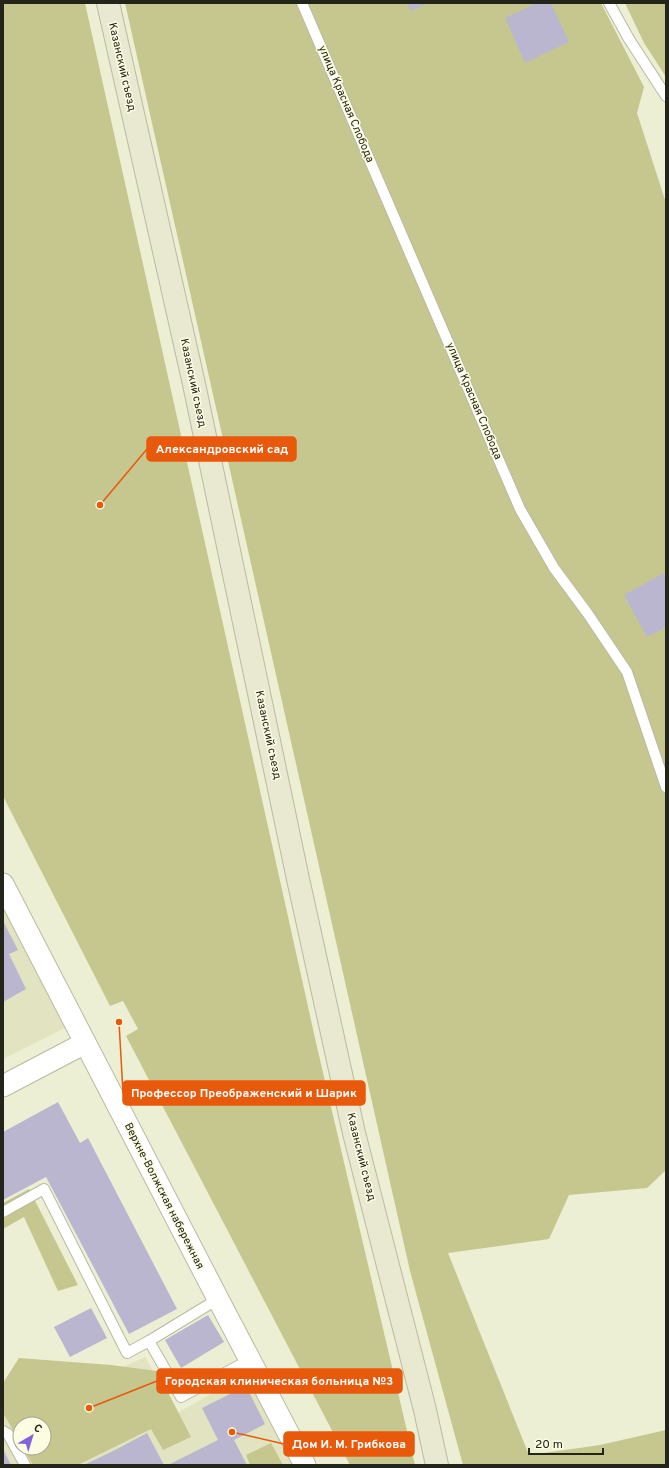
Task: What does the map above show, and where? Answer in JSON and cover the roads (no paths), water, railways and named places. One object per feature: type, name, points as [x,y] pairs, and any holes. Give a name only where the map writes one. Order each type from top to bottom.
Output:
[{"type":"main road","name":"Казанский съезд","points":[[108,3],[194,384],[295,863],[354,1133],[425,1410],[437,1465]]},
{"type":"street","name":"Верхне-Волжская набережная","points":[[3,884],[305,1465]]},
{"type":"street","points":[[3,1086],[85,1043]]},
{"type":"lane","name":"улица Красная Слобода","points":[[302,3],[520,509],[554,568],[588,614],[627,672],[666,786]]},
{"type":"lane","points":[[609,3],[629,39],[666,96]]},
{"type":"lane","points":[[3,1212],[44,1189],[127,1353],[218,1299]]},
{"type":"lane","points":[[149,1341],[181,1397],[250,1360]]},
{"type":"lane","points":[[3,1431],[8,1434],[25,1465]]},
{"type":"place","name":"Александровский сад","points":[[100,505]]},
{"type":"place","name":"Профессор Преображенский и Шарик","points":[[119,1022]]},
{"type":"place","name":"Городская клиническая больница №3","points":[[89,1408]]},
{"type":"place","name":"Дом И. М. Грибкова","points":[[232,1432]]}]
